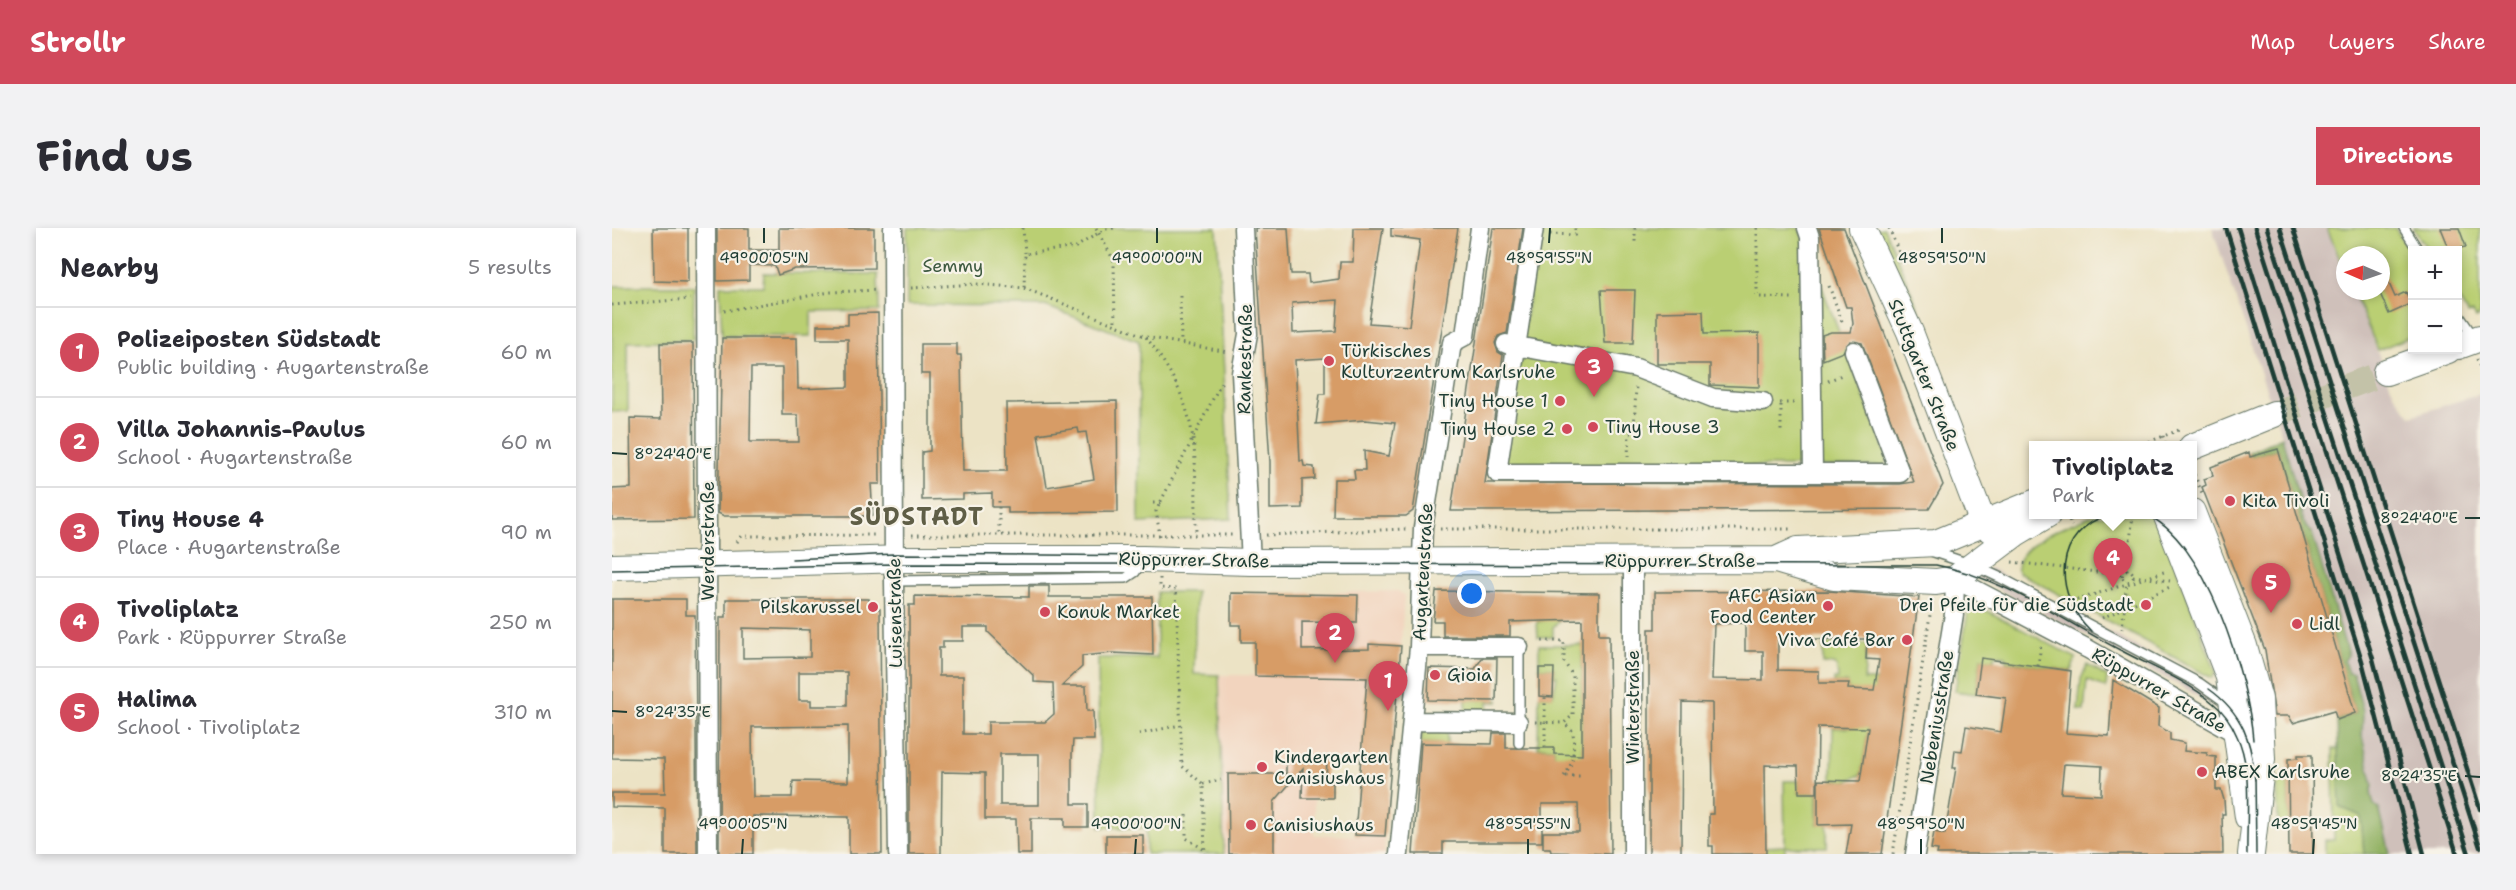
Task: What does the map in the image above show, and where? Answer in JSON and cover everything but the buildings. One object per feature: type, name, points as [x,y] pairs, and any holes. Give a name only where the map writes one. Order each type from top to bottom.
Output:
[{"type":"main road","name":"Stuttgarter Straße","points":[[1862,228],[1910,332],[1983,523]]},
{"type":"main road","points":[[2386,372],[2437,354]]},
{"type":"main road","points":[[2197,445],[2274,414]]},
{"type":"main road","name":"Rüppurrer Straße","points":[[1776,560],[1798,550],[1916,546],[1936,543],[2029,505]]},
{"type":"main road","points":[[1964,569],[2007,549],[2056,519]]},
{"type":"main road","points":[[2168,519],[2186,575],[2229,677],[2236,724]]},
{"type":"main road","points":[[2196,519],[2253,673],[2259,699],[2261,748]]},
{"type":"main road","points":[[1964,569],[1983,523],[2007,549]]},
{"type":"main road","name":"Rüppurrer Straße","points":[[612,567],[708,566],[894,558],[1152,559],[1251,562],[1776,560],[1834,577],[1936,582],[1964,569]]},
{"type":"main road","name":"Rüppurrer Straße","points":[[2236,724],[2251,849]]},
{"type":"main road","name":"Rüppurrer Straße","points":[[2251,849],[2261,748]]},
{"type":"street","name":"Werderstraße","points":[[706,228],[708,854]]},
{"type":"street","name":"Luisenstraße","points":[[893,228],[898,854]]},
{"type":"street","name":"Rankestraße","points":[[1243,228],[1248,334],[1241,373],[1251,562]]},
{"type":"street","name":"Augartenstraße","points":[[1399,854],[1419,647],[1422,528],[1452,343],[1465,336],[1480,228]]},
{"type":"street","points":[[1806,228],[1810,237],[1813,473]]},
{"type":"street","points":[[1534,231],[1511,346],[1497,474],[1900,473],[1854,351]]},
{"type":"street","points":[[1511,346],[1636,368],[1713,398],[1772,402]]},
{"type":"street","name":"Winterstraße","points":[[1633,561],[1634,854]]},
{"type":"street","name":"Rüppurrer Straße","points":[[1964,569],[2088,650],[2236,724],[2261,748]]},
{"type":"street","name":"Nebeniusstraße","points":[[1915,854],[1954,614],[1964,569]]},
{"type":"street","points":[[1419,647],[1519,646]]},
{"type":"street","points":[[1412,721],[1518,722]]},
{"type":"lane","points":[[2404,228],[2415,246]]},
{"type":"lane","points":[[2462,324],[2471,341]]},
{"type":"lane","points":[[1916,546],[2206,687],[2236,724]]},
{"type":"lane","points":[[1519,646],[1519,743]]},
{"type":"path","points":[[1023,228],[1026,254],[1024,288]]},
{"type":"path","points":[[1095,228],[1114,261],[1115,325]]},
{"type":"path","points":[[1026,254],[1076,247],[1105,229],[1116,228]]},
{"type":"path","points":[[1534,231],[1575,234],[1575,228]]},
{"type":"path","points":[[1635,228],[1635,243]]},
{"type":"path","points":[[1756,228],[1758,296],[1810,299]]},
{"type":"path","points":[[612,305],[707,306],[830,292],[976,284],[1024,288],[1146,337],[1244,353]]},
{"type":"path","points":[[1180,296],[1181,343]]},
{"type":"path","points":[[1146,337],[1170,367],[1189,412],[1195,437],[1196,535]]},
{"type":"path","points":[[1628,473],[1629,434],[1635,434],[1636,368]]},
{"type":"path","points":[[1811,387],[1860,368]]},
{"type":"path","points":[[1158,529],[1156,511],[1225,374]]},
{"type":"path","points":[[1772,402],[1781,434]]},
{"type":"path","points":[[2150,441],[2163,436],[2164,441]]},
{"type":"path","points":[[999,501],[999,541]]},
{"type":"path","points":[[1152,503],[1161,503]]},
{"type":"path","points":[[2062,519],[2072,526]]},
{"type":"path","points":[[2122,574],[2127,570],[2132,519]]},
{"type":"path","points":[[742,536],[894,558],[999,535],[1250,535],[1422,528],[1541,531],[1799,529]]},
{"type":"path","points":[[2007,549],[2122,574],[2127,582]]},
{"type":"path","points":[[1152,559],[1160,588],[1176,589],[1182,766],[1203,784],[1205,852]]},
{"type":"path","points":[[2127,570],[2133,576],[2145,578],[2186,575]]},
{"type":"path","points":[[2069,602],[2127,582],[2145,578],[2186,575]]},
{"type":"path","points":[[2100,619],[2186,575]]},
{"type":"path","points":[[2122,631],[2127,582],[2133,576]]},
{"type":"path","points":[[1893,854],[1934,595]]},
{"type":"path","points":[[2038,666],[2042,640]]},
{"type":"path","points":[[1537,722],[1564,723],[1573,715],[1574,684],[1573,676],[1564,662],[1564,641],[1542,641]]},
{"type":"path","points":[[1545,696],[1545,747]]},
{"type":"path","points":[[1564,723],[1573,731],[1574,741],[1572,764],[1564,776],[1582,776]]},
{"type":"path","points":[[1139,734],[1180,725]]},
{"type":"path","points":[[1203,784],[1221,780]]},
{"type":"path","points":[[1186,815],[1186,838],[1205,852]]},
{"type":"shaded area","points":[[2212,228],[2327,228],[2336,250],[2336,300],[2357,300],[2394,394],[2411,416],[2480,394],[2480,854],[2390,854],[2379,808],[2374,806],[2371,793],[2373,786],[2362,736],[2363,711],[2344,660],[2348,655],[2312,533],[2303,525],[2299,512],[2300,501],[2285,445]]},
{"type":"shaded area","points":[[1990,568],[2212,687],[2221,694],[2216,709],[2188,690],[1976,577]]},
{"type":"shaded area","points":[[1398,591],[1404,595],[1401,646],[1369,644],[1360,761],[1302,756],[1302,797],[1314,798],[1314,835],[1385,836],[1384,854],[1224,854],[1219,675],[1302,676],[1301,593]]},
{"type":"green space","name":"Semmy","points":[[907,228],[1217,228],[1231,519],[1139,523],[1139,341],[1045,306],[907,305]]},
{"type":"green space","points":[[1539,228],[1799,228],[1888,459],[1884,466],[1509,466],[1504,461]]},
{"type":"green space","points":[[1884,228],[1924,322],[1919,324],[1872,230]]},
{"type":"green space","points":[[2327,228],[2395,228],[2408,249],[2408,338],[2378,350],[2357,300],[2390,300],[2390,246],[2336,246],[2336,250]]},
{"type":"green space","points":[[2413,228],[2480,228],[2480,316],[2476,318],[2473,313],[2468,314],[2462,304],[2462,246],[2425,246]]},
{"type":"green space","points":[[764,273],[878,274],[879,311],[811,312],[811,336],[722,336],[720,286],[763,286]]},
{"type":"green space","points":[[612,286],[694,286],[693,340],[628,342],[628,411],[612,412]]},
{"type":"green space","points":[[2282,437],[2300,501],[2301,515],[2312,533],[2348,655],[2344,661],[2348,673],[2353,674],[2363,711],[2362,736],[2373,786],[2371,793],[2374,805],[2379,808],[2390,854],[2364,854],[2361,816],[2340,807],[2337,720],[2355,713],[2278,449],[2250,457],[2249,452]]},
{"type":"green space","points":[[2083,519],[2158,519],[2216,672],[2212,678],[2018,572],[2019,562],[2024,552],[2045,536]]},
{"type":"green space","points":[[1157,592],[1196,592],[1194,674],[1219,675],[1224,854],[1146,854],[1146,828],[1100,827],[1098,658],[1157,658]]},
{"type":"green space","points":[[1973,606],[1978,606],[2076,658],[2071,671],[2006,661],[2006,656],[1995,655],[1994,660],[1981,658],[1976,694],[1955,691],[1968,611]]},
{"type":"green space","points":[[1560,620],[1553,627],[1553,637],[1538,637],[1537,622]]},
{"type":"green space","points":[[1823,644],[1867,644],[1864,680],[1876,680],[1861,775],[1846,781],[1832,780],[1833,728],[1850,728],[1848,683],[1834,683],[1834,679],[1838,679],[1837,667],[1833,664],[1823,664]]},
{"type":"green space","points":[[1539,645],[1582,645],[1582,783],[1554,754],[1554,748],[1538,747],[1539,696],[1553,696],[1557,676],[1554,676],[1554,668],[1539,668]]},
{"type":"green space","points":[[2087,665],[2107,677],[2106,688],[2087,680],[2084,711],[2078,710],[2081,679]]},
{"type":"green space","points":[[1466,700],[1498,700],[1498,702],[1488,702],[1487,717],[1465,717]]},
{"type":"green space","points":[[1422,725],[1447,726],[1447,744],[1421,743]]},
{"type":"green space","points":[[2333,749],[2338,749],[2340,807],[2361,816],[2364,854],[2325,854],[2325,840],[2334,840]]},
{"type":"green space","points":[[2277,778],[2288,778],[2289,827],[2278,828]]},
{"type":"green space","points":[[1784,781],[1799,781],[1799,793],[1817,793],[1817,824],[1827,824],[1827,847],[1785,847],[1785,854],[1766,854],[1766,847],[1785,846]]},
{"type":"tunnel","points":[[2274,414],[2386,372]]},
{"type":"tram line","points":[[2091,631],[2078,616],[2070,599],[2065,582],[2065,565],[2069,548],[2078,534],[2099,519]]},
{"type":"tram line","points":[[2152,519],[2166,528],[2186,550],[2204,579],[2220,613],[2243,682],[2253,740]]},
{"type":"tram line","points":[[792,559],[894,554],[1176,556]]},
{"type":"tram line","points":[[612,570],[894,564],[1936,565],[1960,571],[2008,589],[2181,681],[2217,706],[2235,731],[2242,749],[2248,794],[2247,854]]},
{"type":"tram line","points":[[2209,689],[2230,708],[2244,729],[2255,781]]},
{"type":"tram line","points":[[2255,773],[2256,854]]},
{"type":"railway","points":[[2226,228],[2362,661],[2412,854]]},
{"type":"railway","points":[[2238,228],[2373,659],[2424,854]]},
{"type":"railway","points":[[2255,228],[2457,854]]},
{"type":"railway","points":[[2267,228],[2469,854]]},
{"type":"railway","points":[[2280,228],[2480,847]]},
{"type":"railway","points":[[2293,228],[2480,809]]},
{"type":"place","name":"Türkisches Kulturzentrum Karlsruhe","points":[[1329,361]]},
{"type":"place","name":"Tiny House 4","points":[[1594,397]]},
{"type":"place","name":"Tiny House 1","points":[[1560,401]]},
{"type":"place","name":"Tiny House 3","points":[[1593,427]]},
{"type":"place","name":"Tiny House 2","points":[[1567,429]]},
{"type":"place","name":"Kita Tivoli","points":[[2230,501]]},
{"type":"place","name":"Tivoliplatz","points":[[2113,588]]},
{"type":"place","name":"Drei Pfeile für die Südstadt","points":[[2146,605]]},
{"type":"place","name":"AFC Asian Food Center","points":[[1828,606]]},
{"type":"place","name":"Pilskarussel","points":[[873,607]]},
{"type":"place","name":"Konuk Market","points":[[1045,612]]},
{"type":"place","name":"Halima","points":[[2271,613]]},
{"type":"place","name":"Lidl","points":[[2297,624]]},
{"type":"place","name":"Viva Café Bar","points":[[1907,640]]},
{"type":"place","name":"Villa Johannis-Paulus","points":[[1335,663]]},
{"type":"place","name":"Gioia","points":[[1435,675]]},
{"type":"place","name":"Polizeiposten Südstadt","points":[[1388,711]]},
{"type":"place","name":"Kindergarten Canisiushaus","points":[[1262,767]]},
{"type":"place","name":"ABEX Karlsruhe","points":[[2202,772]]},
{"type":"place","name":"Canisiushaus","points":[[1251,825]]},
{"type":"district","name":"SÜDSTADT","points":[[917,517]]}]
